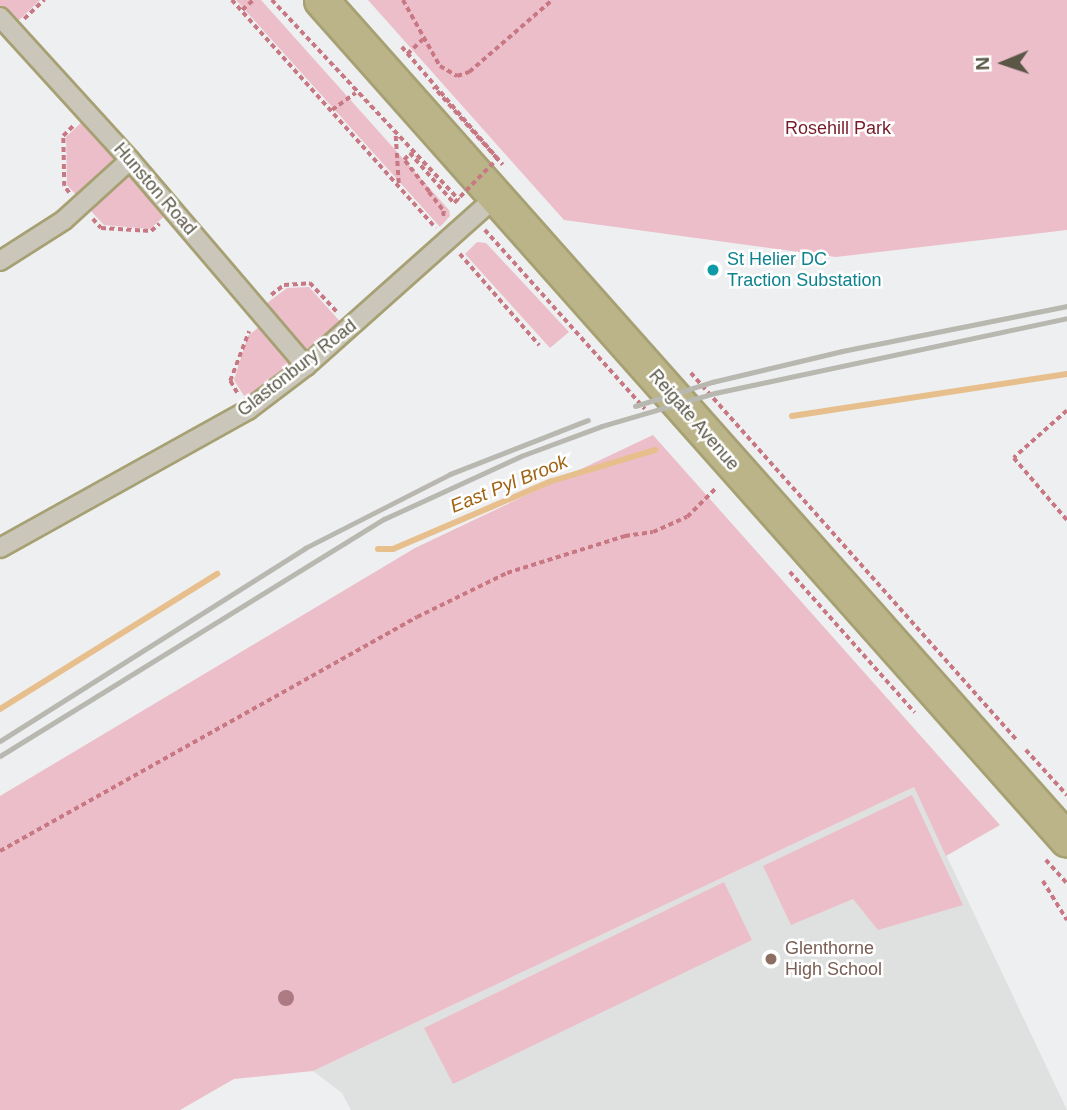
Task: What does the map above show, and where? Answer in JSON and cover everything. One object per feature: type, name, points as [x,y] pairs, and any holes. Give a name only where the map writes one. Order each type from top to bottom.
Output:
[{"type":"highway","name":"Reigate Avenue","points":[[321,0],[496,197],[1053,846]]},
{"type":"street","name":"Hunston Road","points":[[6,23],[130,160],[306,366]]},
{"type":"street","points":[[0,261],[64,220],[130,160]]},
{"type":"street","name":"Glastonbury Road","points":[[0,548],[248,410],[306,366],[351,326],[443,236],[496,197]]},
{"type":"path","points":[[6,23],[44,0]]},
{"type":"path","points":[[232,0],[539,345]]},
{"type":"path","points":[[242,10],[253,0]]},
{"type":"path","points":[[272,0],[355,93],[459,199]]},
{"type":"path","points":[[403,0],[424,39],[447,72],[457,76],[469,72],[552,0]]},
{"type":"path","points":[[408,53],[424,39]]},
{"type":"path","points":[[433,87],[497,159],[454,203],[410,153],[404,160],[444,211],[443,236]]},
{"type":"path","points":[[332,110],[355,93]]},
{"type":"path","points":[[396,135],[399,186]]},
{"type":"path","points":[[492,239],[646,411]]},
{"type":"path","points":[[248,410],[230,381],[244,335],[284,285],[310,283],[351,326]]},
{"type":"path","points":[[1067,411],[1014,458],[1067,520]]},
{"type":"path","points":[[0,851],[418,617],[507,573],[625,536],[653,532],[687,517],[715,487]]},
{"type":"path","points":[[1053,846],[1067,883]]},
{"type":"path","points":[[1043,881],[1067,920]]},
{"type":"shaded area","name":"Glenthorne High School","points":[[914,787],[1067,1110],[351,1110],[342,1093],[313,1071]]},
{"type":"green space","points":[[0,0],[40,0],[13,26],[0,12]]},
{"type":"green space","points":[[236,0],[261,0],[449,210],[450,216],[440,227]]},
{"type":"green space","name":"Rosehill Park","points":[[368,0],[1067,0],[1067,230],[836,257],[564,220]]},
{"type":"green space","points":[[87,117],[170,211],[150,229],[104,225],[67,185],[66,137]]},
{"type":"green space","points":[[477,242],[486,243],[569,332],[550,348],[465,254]]},
{"type":"green space","points":[[309,287],[345,327],[249,404],[234,380],[248,336],[271,317],[263,306],[287,288]]},
{"type":"green space","points":[[653,435],[1000,825],[946,856],[914,787],[313,1071],[234,1079],[180,1110],[0,1110],[0,796],[415,548]]},
{"type":"green space","points":[[912,795],[963,905],[878,930],[853,899],[791,925],[763,866]]},
{"type":"green space","points":[[724,882],[752,940],[453,1084],[424,1028]]},
{"type":"waterway","name":"East Pyl Brook","points":[[792,416],[1067,374]]},
{"type":"waterway","name":"East Pyl Brook","points":[[378,549],[393,549],[552,481],[655,450]]},
{"type":"waterway","name":"East Pyl Brook","points":[[0,709],[217,574]]},
{"type":"railway","points":[[635,406],[712,382],[842,351],[1067,306]]},
{"type":"railway","points":[[0,756],[384,519],[521,456],[602,426],[715,393],[1067,318]]},
{"type":"railway","points":[[0,741],[305,548],[450,474],[588,420]]},
{"type":"place","name":"St Helier DC Traction Substation","points":[[713,270]]},
{"type":"place","name":"Glenthorne High School","points":[[771,959]]}]
